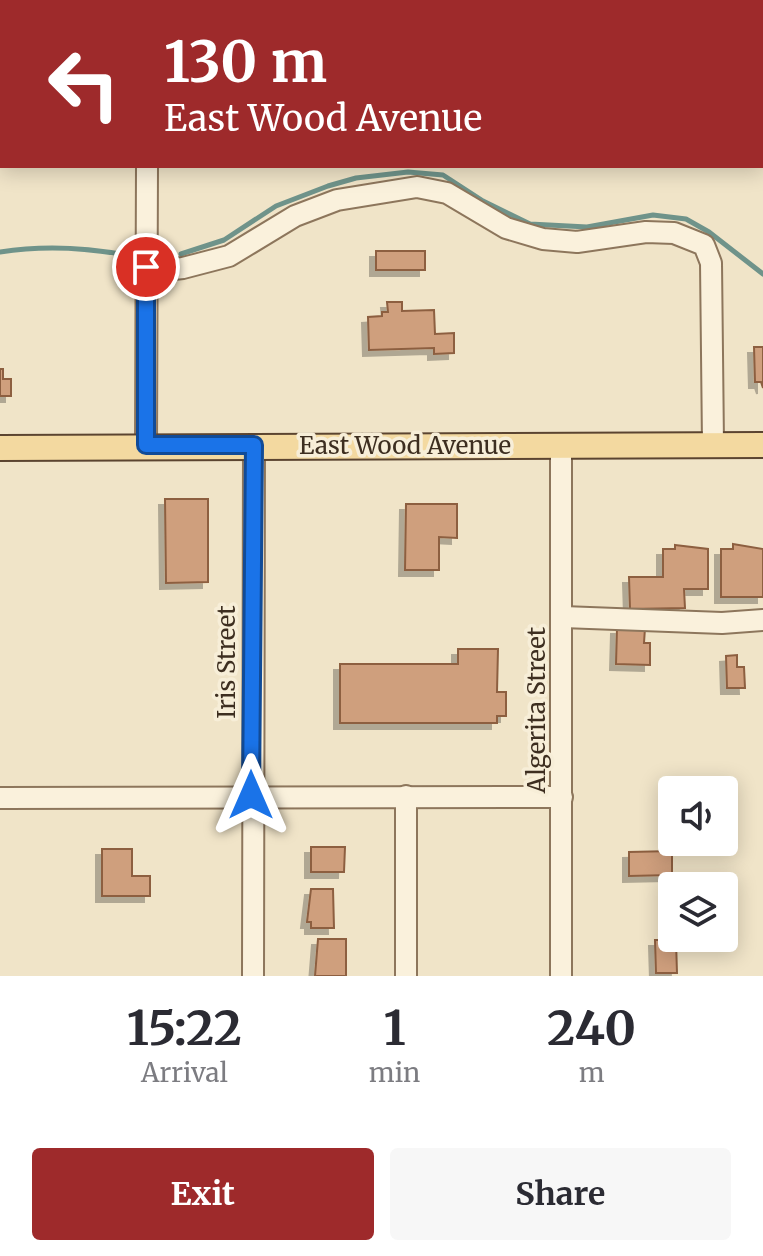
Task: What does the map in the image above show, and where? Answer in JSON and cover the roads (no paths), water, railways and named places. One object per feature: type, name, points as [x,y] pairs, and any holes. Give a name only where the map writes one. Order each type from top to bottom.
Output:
[{"type":"main road","name":"East Wood Avenue","points":[[0,448],[146,445],[763,445]]},
{"type":"street","points":[[146,445],[147,168]]},
{"type":"street","points":[[146,272],[183,268],[229,256],[318,206],[406,187],[441,191],[506,228],[543,239],[577,242],[646,232],[674,233],[704,245],[711,263],[713,444]]},
{"type":"street","name":"Iris Street","points":[[253,976],[254,445]]},
{"type":"street","name":"Algerita Street","points":[[561,445],[561,976]]},
{"type":"street","points":[[563,617],[722,623],[763,620]]},
{"type":"street","points":[[0,798],[251,795],[562,797]]},
{"type":"street","points":[[406,796],[406,976]]},
{"type":"waterway","points":[[181,254],[224,240],[276,206],[328,186],[356,178],[408,172],[443,175],[483,201],[530,224],[587,227],[653,215],[686,219],[709,232],[763,274]]},
{"type":"waterway","points":[[0,252],[63,248],[126,255]]}]
